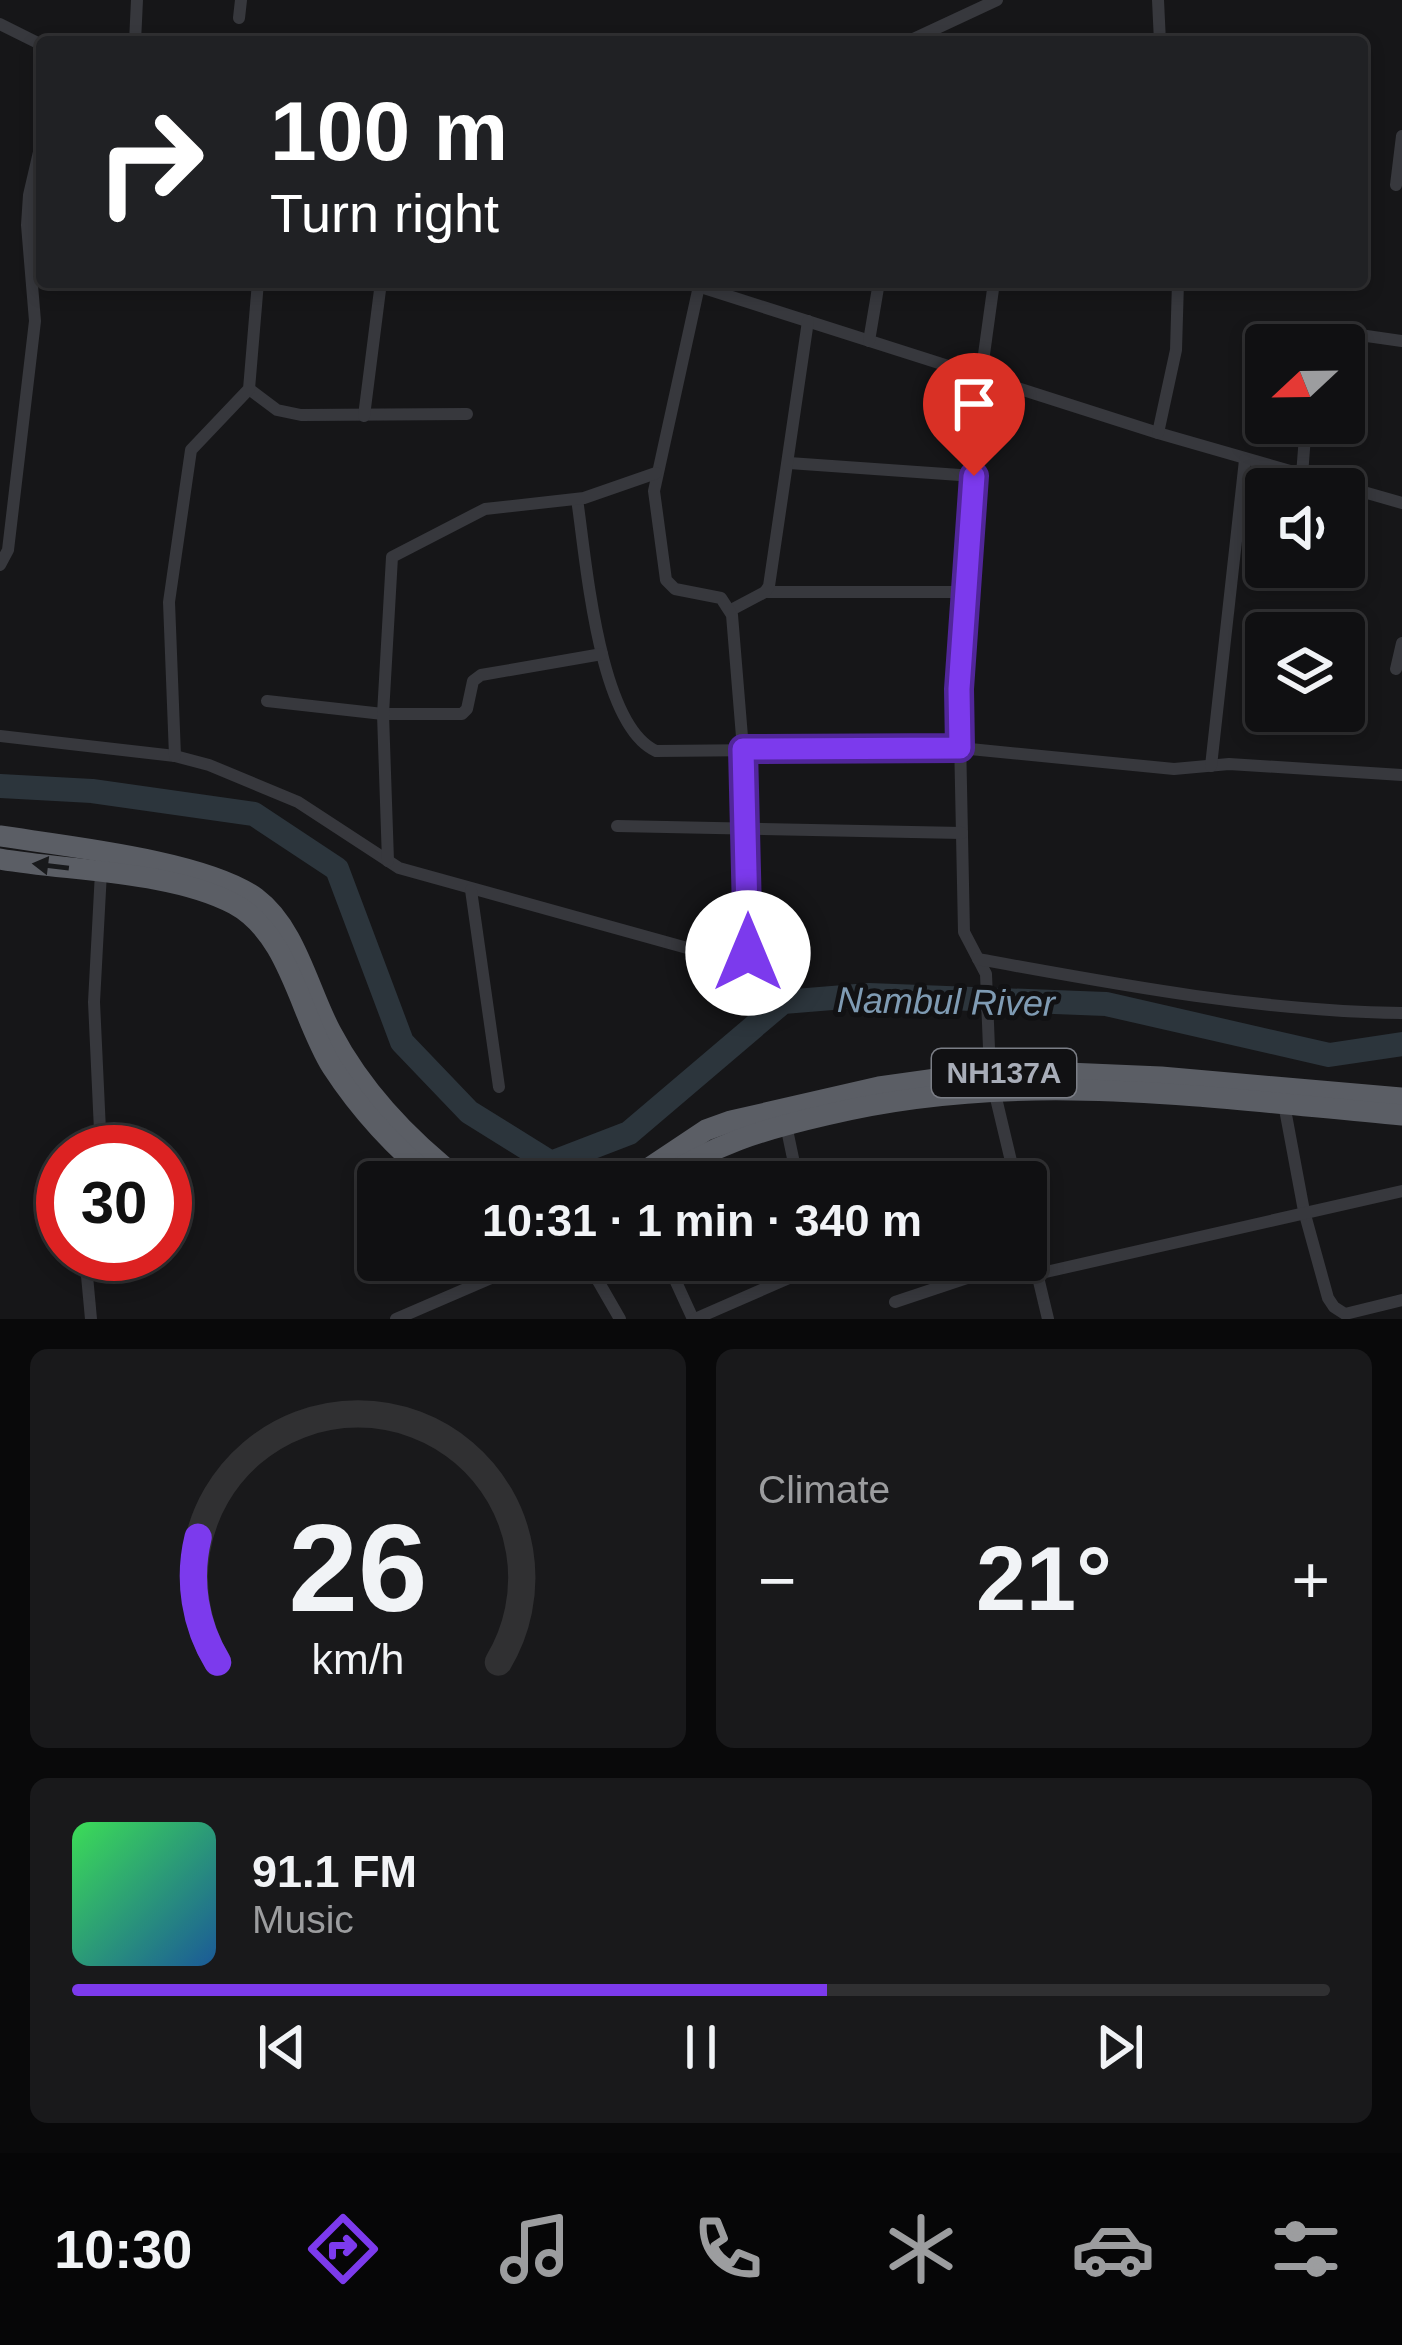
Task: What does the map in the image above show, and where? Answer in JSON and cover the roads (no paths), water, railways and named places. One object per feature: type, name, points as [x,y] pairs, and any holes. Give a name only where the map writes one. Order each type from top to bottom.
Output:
[{"type":"highway","points":[[0,836],[202,873],[258,899],[280,923],[331,1032],[369,1091],[436,1161]]},
{"type":"highway","points":[[0,859],[187,888],[241,907],[276,948],[330,1063],[414,1161]]},
{"type":"highway","name":"NH137A","points":[[658,1161],[730,1121],[879,1087],[1161,1077],[1402,1098]]},
{"type":"highway","name":"NH137A","points":[[691,1161],[708,1150],[786,1124],[993,1081],[1402,1115]]},
{"type":"street","points":[[135,36],[137,0]]},
{"type":"street","points":[[239,18],[241,0]]},
{"type":"street","points":[[920,36],[997,0]]},
{"type":"street","points":[[1158,0],[1160,36]]},
{"type":"street","points":[[0,24],[36,43]]},
{"type":"street","points":[[1396,185],[1402,136]]},
{"type":"street","points":[[0,565],[8,550],[31,368],[35,321],[27,225],[36,174]]},
{"type":"street","points":[[176,756],[169,602],[191,450],[249,389],[257,288]]},
{"type":"street","points":[[364,416],[380,288]]},
{"type":"street","points":[[0,736],[176,756],[239,775],[298,802],[399,868],[739,960],[748,948],[747,831],[730,610],[721,598],[675,589],[666,580],[654,491],[691,288]]},
{"type":"street","points":[[705,288],[1275,468]]},
{"type":"street","points":[[869,341],[878,288]]},
{"type":"street","points":[[993,288],[981,376],[959,689],[960,748],[964,935],[986,974],[993,1081],[1011,1161]]},
{"type":"street","points":[[1158,433],[1176,350],[1178,288]]},
{"type":"street","points":[[765,592],[808,321]]},
{"type":"street","points":[[1365,336],[1402,341]]},
{"type":"street","points":[[249,389],[284,413],[467,413]]},
{"type":"street","points":[[1211,766],[1245,460]]},
{"type":"street","points":[[789,463],[974,476]]},
{"type":"street","points":[[388,861],[383,714],[392,557],[485,509],[577,499],[656,473]]},
{"type":"street","points":[[1365,493],[1402,503]]},
{"type":"street","points":[[577,499],[611,692],[649,748],[663,752],[960,748],[1174,769],[1229,764],[1402,776]]},
{"type":"street","points":[[730,610],[765,592],[966,592]]},
{"type":"street","points":[[1396,669],[1402,643]]},
{"type":"street","points":[[267,701],[383,714],[462,714],[473,681],[481,675],[602,654]]},
{"type":"street","points":[[617,826],[962,833]]},
{"type":"street","points":[[100,872],[94,1002],[100,1125]]},
{"type":"street","points":[[471,890],[499,1087]]},
{"type":"street","points":[[978,959],[1202,1000],[1402,1013]]},
{"type":"street","points":[[1284,1104],[1304,1211],[1321,1278],[1334,1307],[1345,1314],[1402,1300]]},
{"type":"street","points":[[786,1124],[794,1161]]},
{"type":"street","points":[[1047,1272],[1402,1191]]},
{"type":"street","points":[[88,1281],[91,1319]]},
{"type":"street","points":[[396,1319],[484,1281]]},
{"type":"street","points":[[598,1281],[620,1319]]},
{"type":"street","points":[[677,1281],[694,1319],[783,1281]]},
{"type":"street","points":[[895,1302],[958,1281]]},
{"type":"street","points":[[1039,1281],[1048,1319]]},
{"type":"waterway","name":"Nambul River","points":[[0,786],[92,791],[254,814],[337,869],[402,1042],[469,1112],[551,1163],[629,1133],[783,1002],[869,995],[1106,1004],[1329,1055],[1402,1044]]}]
